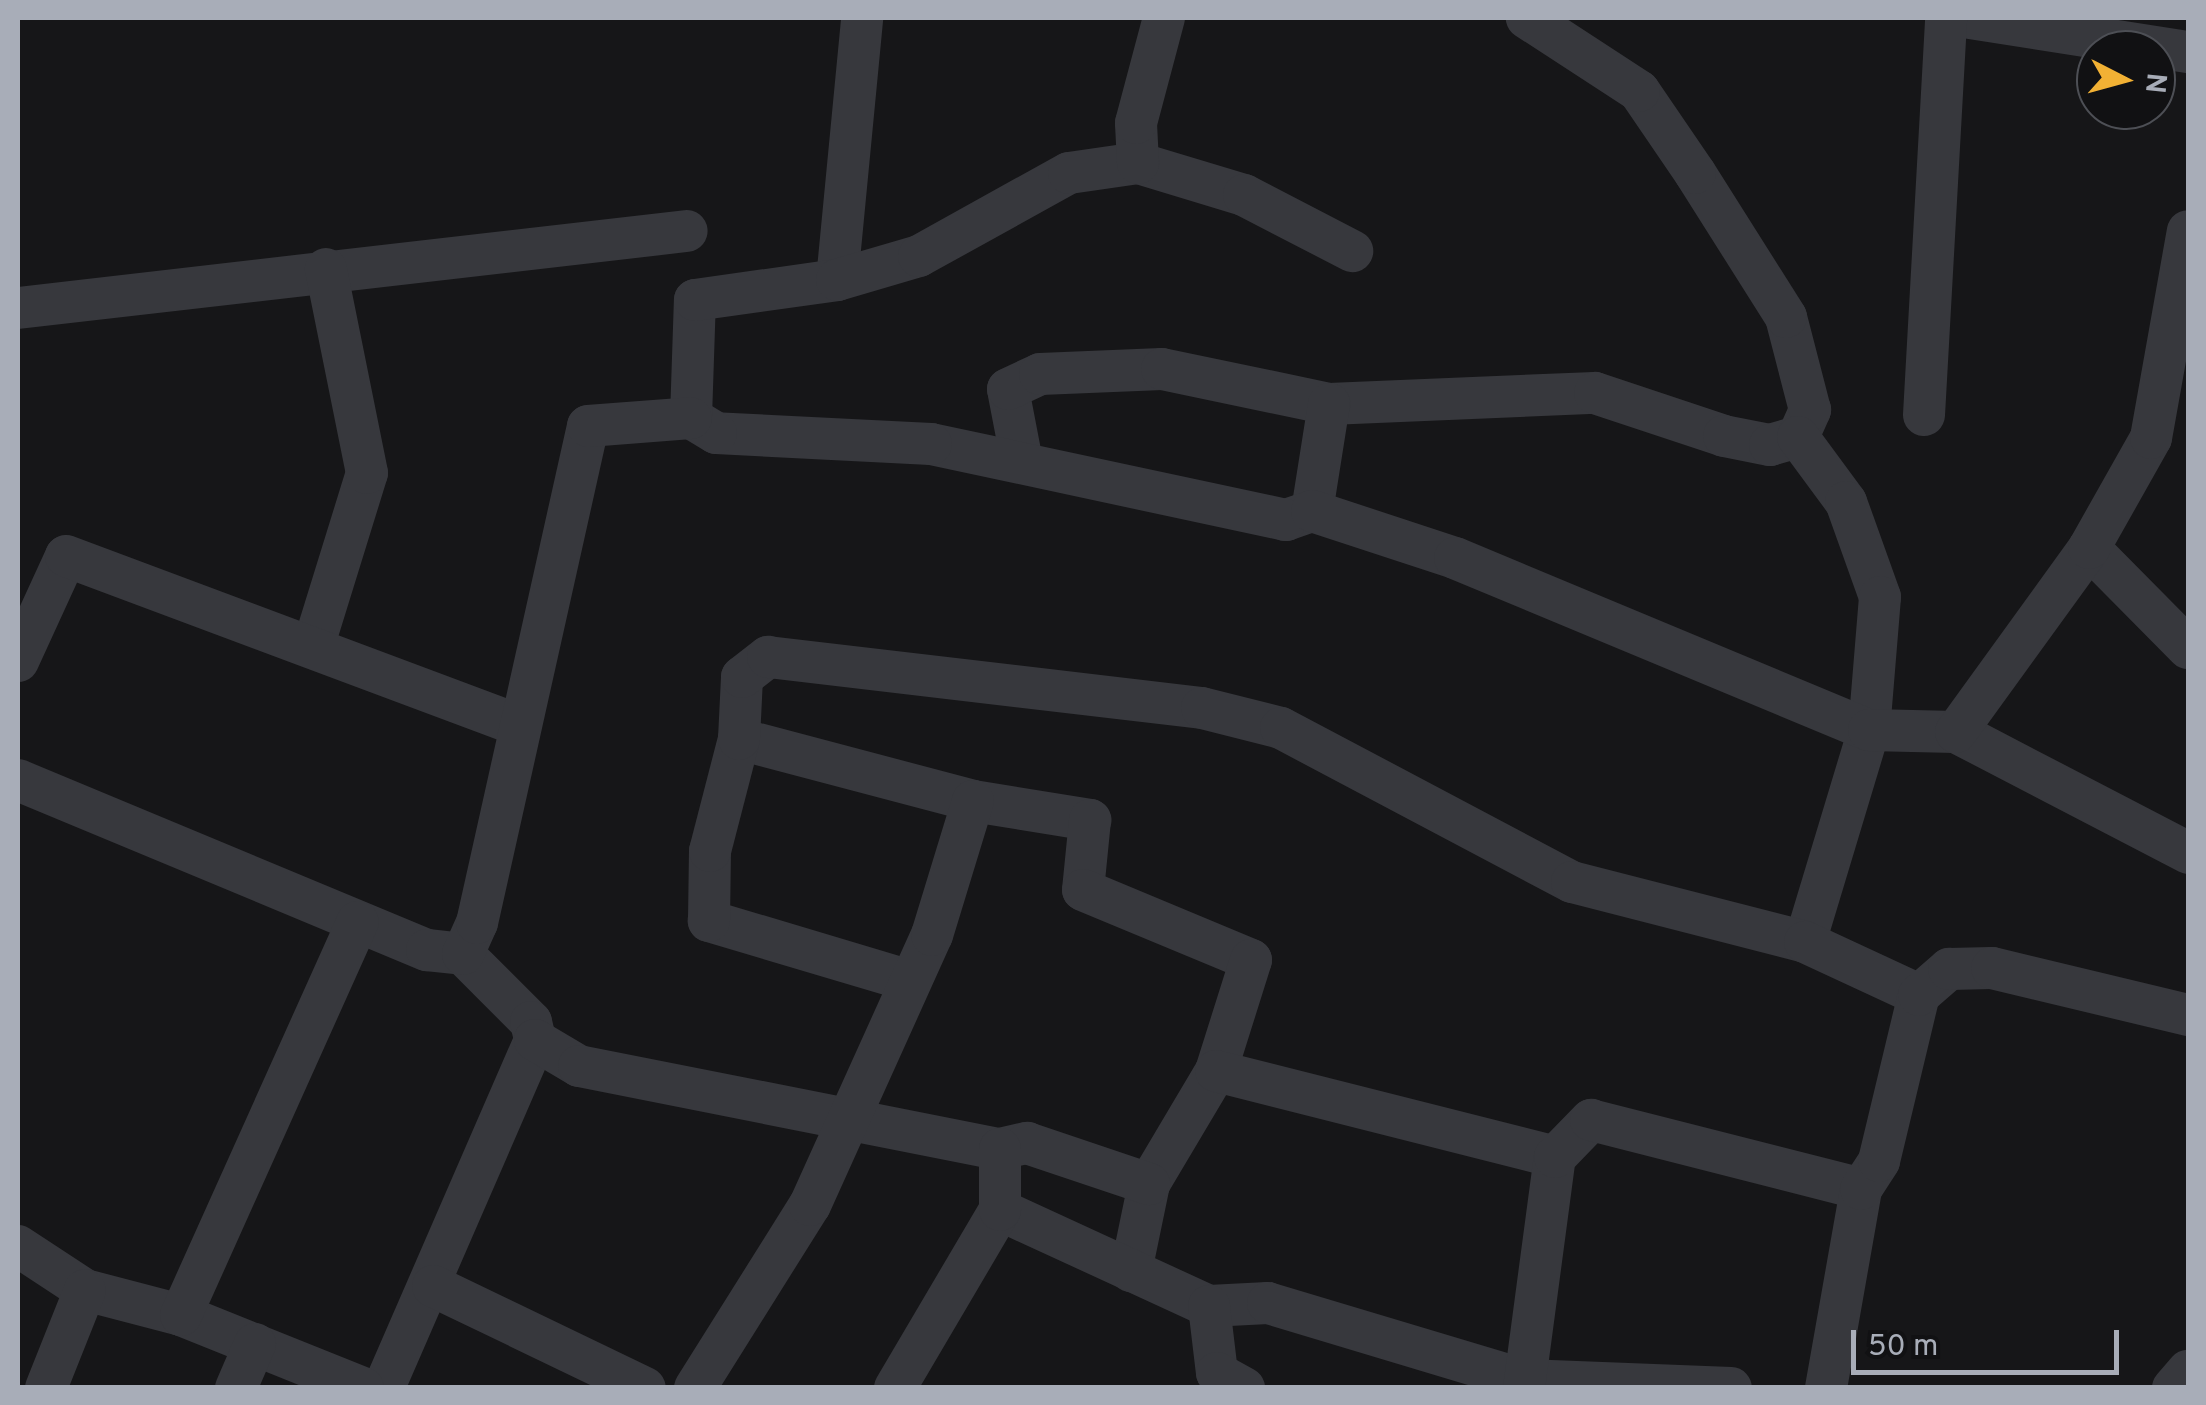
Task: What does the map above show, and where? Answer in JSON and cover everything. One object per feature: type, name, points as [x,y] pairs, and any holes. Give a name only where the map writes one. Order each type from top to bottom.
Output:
[{"type":"street","points":[[837,280],[862,18]]},
{"type":"street","points":[[1138,163],[1136,122],[1164,18]]},
{"type":"street","points":[[1528,18],[1639,90],[1696,173],[1786,317],[1810,410],[1798,437]]},
{"type":"street","points":[[1924,415],[1946,18]]},
{"type":"street","points":[[1970,18],[2188,51]]},
{"type":"street","points":[[691,418],[695,300],[837,280],[919,256],[1070,173],[1138,163],[1244,195],[1352,250]]},
{"type":"street","points":[[18,308],[326,269],[687,230]]},
{"type":"street","points":[[1956,732],[2089,548],[2151,438],[2188,231]]},
{"type":"street","points":[[314,644],[367,473],[326,269]]},
{"type":"street","points":[[1022,462],[1008,389],[1040,374],[1162,369],[1329,404],[1595,393],[1724,436],[1770,444],[1798,437]]},
{"type":"street","points":[[1312,511],[1329,404]]},
{"type":"street","points":[[462,954],[477,923],[516,724],[588,426],[691,418],[716,433],[830,432],[1022,462],[1286,520],[1312,511],[1454,558],[1869,730],[1956,732],[2188,853]]},
{"type":"street","points":[[1798,437],[1846,502],[1880,597],[1869,730],[1805,942]]},
{"type":"street","points":[[2089,548],[2188,648]]},
{"type":"street","points":[[18,660],[66,556],[314,644],[516,724]]},
{"type":"street","points":[[907,980],[708,920],[710,850],[739,738],[742,678],[768,657],[1202,708],[1281,728],[1572,882],[1805,942],[1919,995]]},
{"type":"street","points":[[739,738],[972,802],[1090,820],[1083,890],[1251,960],[1216,1071],[1149,1184],[1131,1271]]},
{"type":"street","points":[[18,780],[358,922],[462,954],[531,1022],[535,1040],[433,1286],[384,1388]]},
{"type":"street","points":[[696,1388],[810,1205],[842,1117],[932,935],[972,802]]},
{"type":"street","points":[[182,1315],[358,922]]},
{"type":"street","points":[[1826,1388],[1861,1189],[1884,1144],[1919,995],[1949,969],[1992,968],[2188,1015]]},
{"type":"street","points":[[535,1040],[579,1066],[1000,1148],[1027,1142],[1149,1184]]},
{"type":"street","points":[[1216,1071],[1554,1157]]},
{"type":"street","points":[[1524,1384],[1554,1157],[1590,1120],[1861,1189]]},
{"type":"street","points":[[896,1388],[1000,1210],[1000,1148]]},
{"type":"street","points":[[1000,1210],[1209,1306],[1268,1303],[1524,1384],[1731,1388]]},
{"type":"street","points":[[18,1246],[85,1290],[182,1315],[363,1388]]},
{"type":"street","points":[[433,1286],[645,1388]]},
{"type":"street","points":[[46,1388],[85,1290]]},
{"type":"street","points":[[1209,1306],[1217,1374],[1244,1388]]},
{"type":"street","points":[[236,1388],[254,1344]]},
{"type":"street","points":[[2173,1388],[2188,1371]]}]
